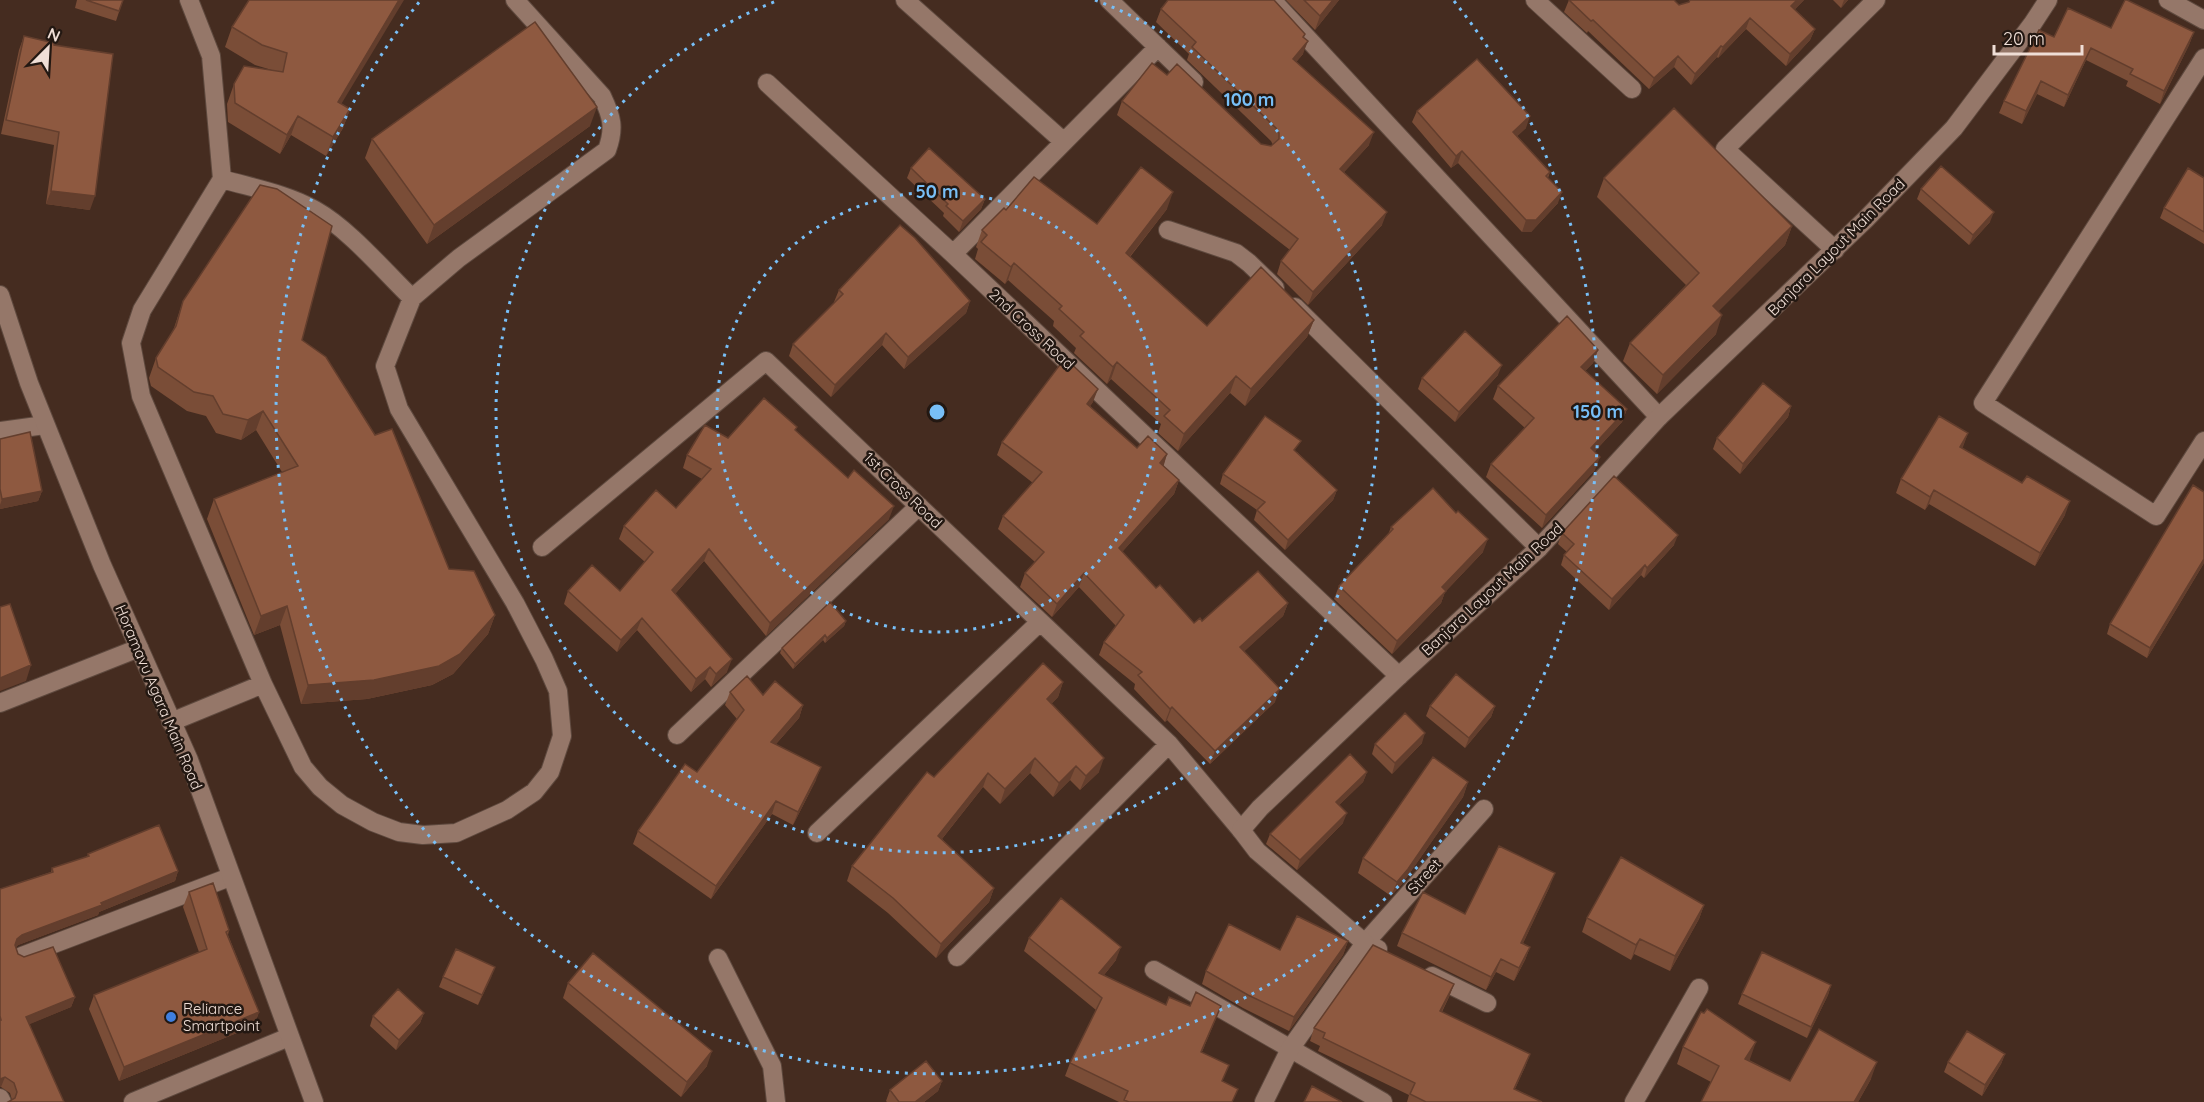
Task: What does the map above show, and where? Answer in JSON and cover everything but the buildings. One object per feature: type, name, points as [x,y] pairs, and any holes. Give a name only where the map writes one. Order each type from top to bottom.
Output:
[{"type":"street","points":[[189,0],[211,56],[222,179],[142,310],[131,343],[141,396],[250,656],[303,767],[320,787],[342,805],[373,822],[399,832],[423,835],[456,833],[507,810],[534,792],[550,772],[562,736],[558,691],[544,658],[515,603],[399,410],[385,366],[412,298],[459,258],[607,150],[613,134],[610,114],[602,96],[515,0]]},
{"type":"street","points":[[905,0],[1064,142]]},
{"type":"street","points":[[1109,0],[1206,94]]},
{"type":"street","points":[[1272,0],[1659,417]]},
{"type":"street","points":[[1535,0],[1632,88]]},
{"type":"street","points":[[1834,250],[1725,149],[1876,0]]},
{"type":"street","name":"Banjara Layout Main Road","points":[[1241,830],[1260,808],[1399,676],[1539,548],[1659,417],[1834,250],[1954,128],[2034,23],[2048,0]]},
{"type":"street","points":[[2168,0],[2204,20]]},
{"type":"street","points":[[953,254],[1158,47]]},
{"type":"street","points":[[2204,58],[1983,403],[2156,516],[2204,441]]},
{"type":"street","name":"2nd Cross Road","points":[[767,83],[953,254],[1399,676]]},
{"type":"street","points":[[222,179],[283,196],[316,211],[345,233],[412,298]]},
{"type":"street","points":[[1168,230],[1217,246],[1236,254],[1249,263],[1539,548]]},
{"type":"street","name":"Horamavu Agara Main Road","points":[[0,295],[45,425],[102,565],[189,760],[314,1102]]},
{"type":"street","name":"1st Cross Road","points":[[542,547],[766,360],[1169,744],[1241,830]]},
{"type":"street","points":[[0,431],[45,425]]},
{"type":"street","points":[[677,735],[919,506]]},
{"type":"street","points":[[818,833],[1040,621]]},
{"type":"street","points":[[0,703],[139,648]]},
{"type":"street","points":[[171,722],[263,684]]},
{"type":"street","points":[[957,957],[1169,744]]},
{"type":"street","name":"Street","points":[[1365,943],[1484,809]]},
{"type":"street","points":[[1241,830],[1257,850],[1365,943],[1395,958]]},
{"type":"street","points":[[22,956],[230,877]]},
{"type":"street","points":[[1264,1102],[1290,1049],[1365,943]]},
{"type":"street","points":[[718,958],[771,1066],[776,1102]]},
{"type":"street","points":[[1416,968],[1487,1003]]},
{"type":"street","points":[[1154,970],[1383,1102]]},
{"type":"street","points":[[1634,1102],[1699,988]]},
{"type":"street","points":[[133,1102],[289,1037]]},
{"type":"street","points":[[0,1098],[2,1102]]},
{"type":"place","name":"Reliance Smartpoint","points":[[171,1017]]}]
